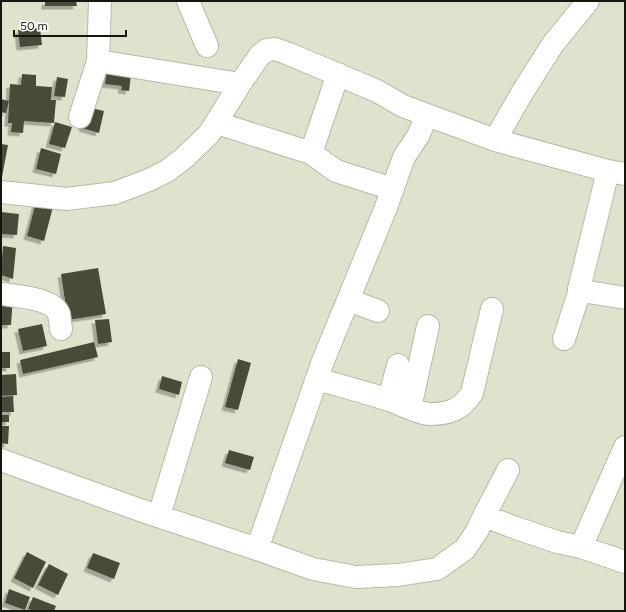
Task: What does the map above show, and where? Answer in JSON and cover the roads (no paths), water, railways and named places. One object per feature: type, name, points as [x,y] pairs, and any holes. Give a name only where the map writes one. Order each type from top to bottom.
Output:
[{"type":"street","points":[[80,117],[98,61],[100,1]]},
{"type":"street","points":[[188,1],[207,46]]},
{"type":"street","points":[[495,140],[553,44],[588,1]]},
{"type":"street","points":[[1,192],[67,199],[115,193],[149,180],[167,171],[184,158],[209,134],[260,55],[267,50],[275,49],[377,91],[403,106],[495,140],[617,172],[579,286],[580,290],[564,339]]},
{"type":"street","points":[[98,61],[240,84]]},
{"type":"street","points":[[311,153],[338,74]]},
{"type":"street","points":[[256,549],[317,379],[393,190],[404,157],[418,136],[427,115]]},
{"type":"street","points":[[216,122],[311,153],[336,171],[393,190]]},
{"type":"street","points":[[580,290],[625,298]]},
{"type":"street","points":[[1,294],[33,299],[52,305],[58,313],[61,329]]},
{"type":"street","points":[[348,300],[378,311]]},
{"type":"street","points":[[317,379],[389,400],[428,414],[451,412],[467,401],[472,393],[492,309]]},
{"type":"street","points":[[410,408],[428,326]]},
{"type":"street","points":[[389,400],[398,365]]},
{"type":"street","points":[[159,516],[201,377]]},
{"type":"street","points":[[581,547],[625,448]]},
{"type":"street","points":[[1,460],[313,569],[356,577],[398,575],[436,569],[465,549],[477,531],[508,470]]},
{"type":"street","points":[[484,516],[557,542],[581,547],[625,562]]}]
